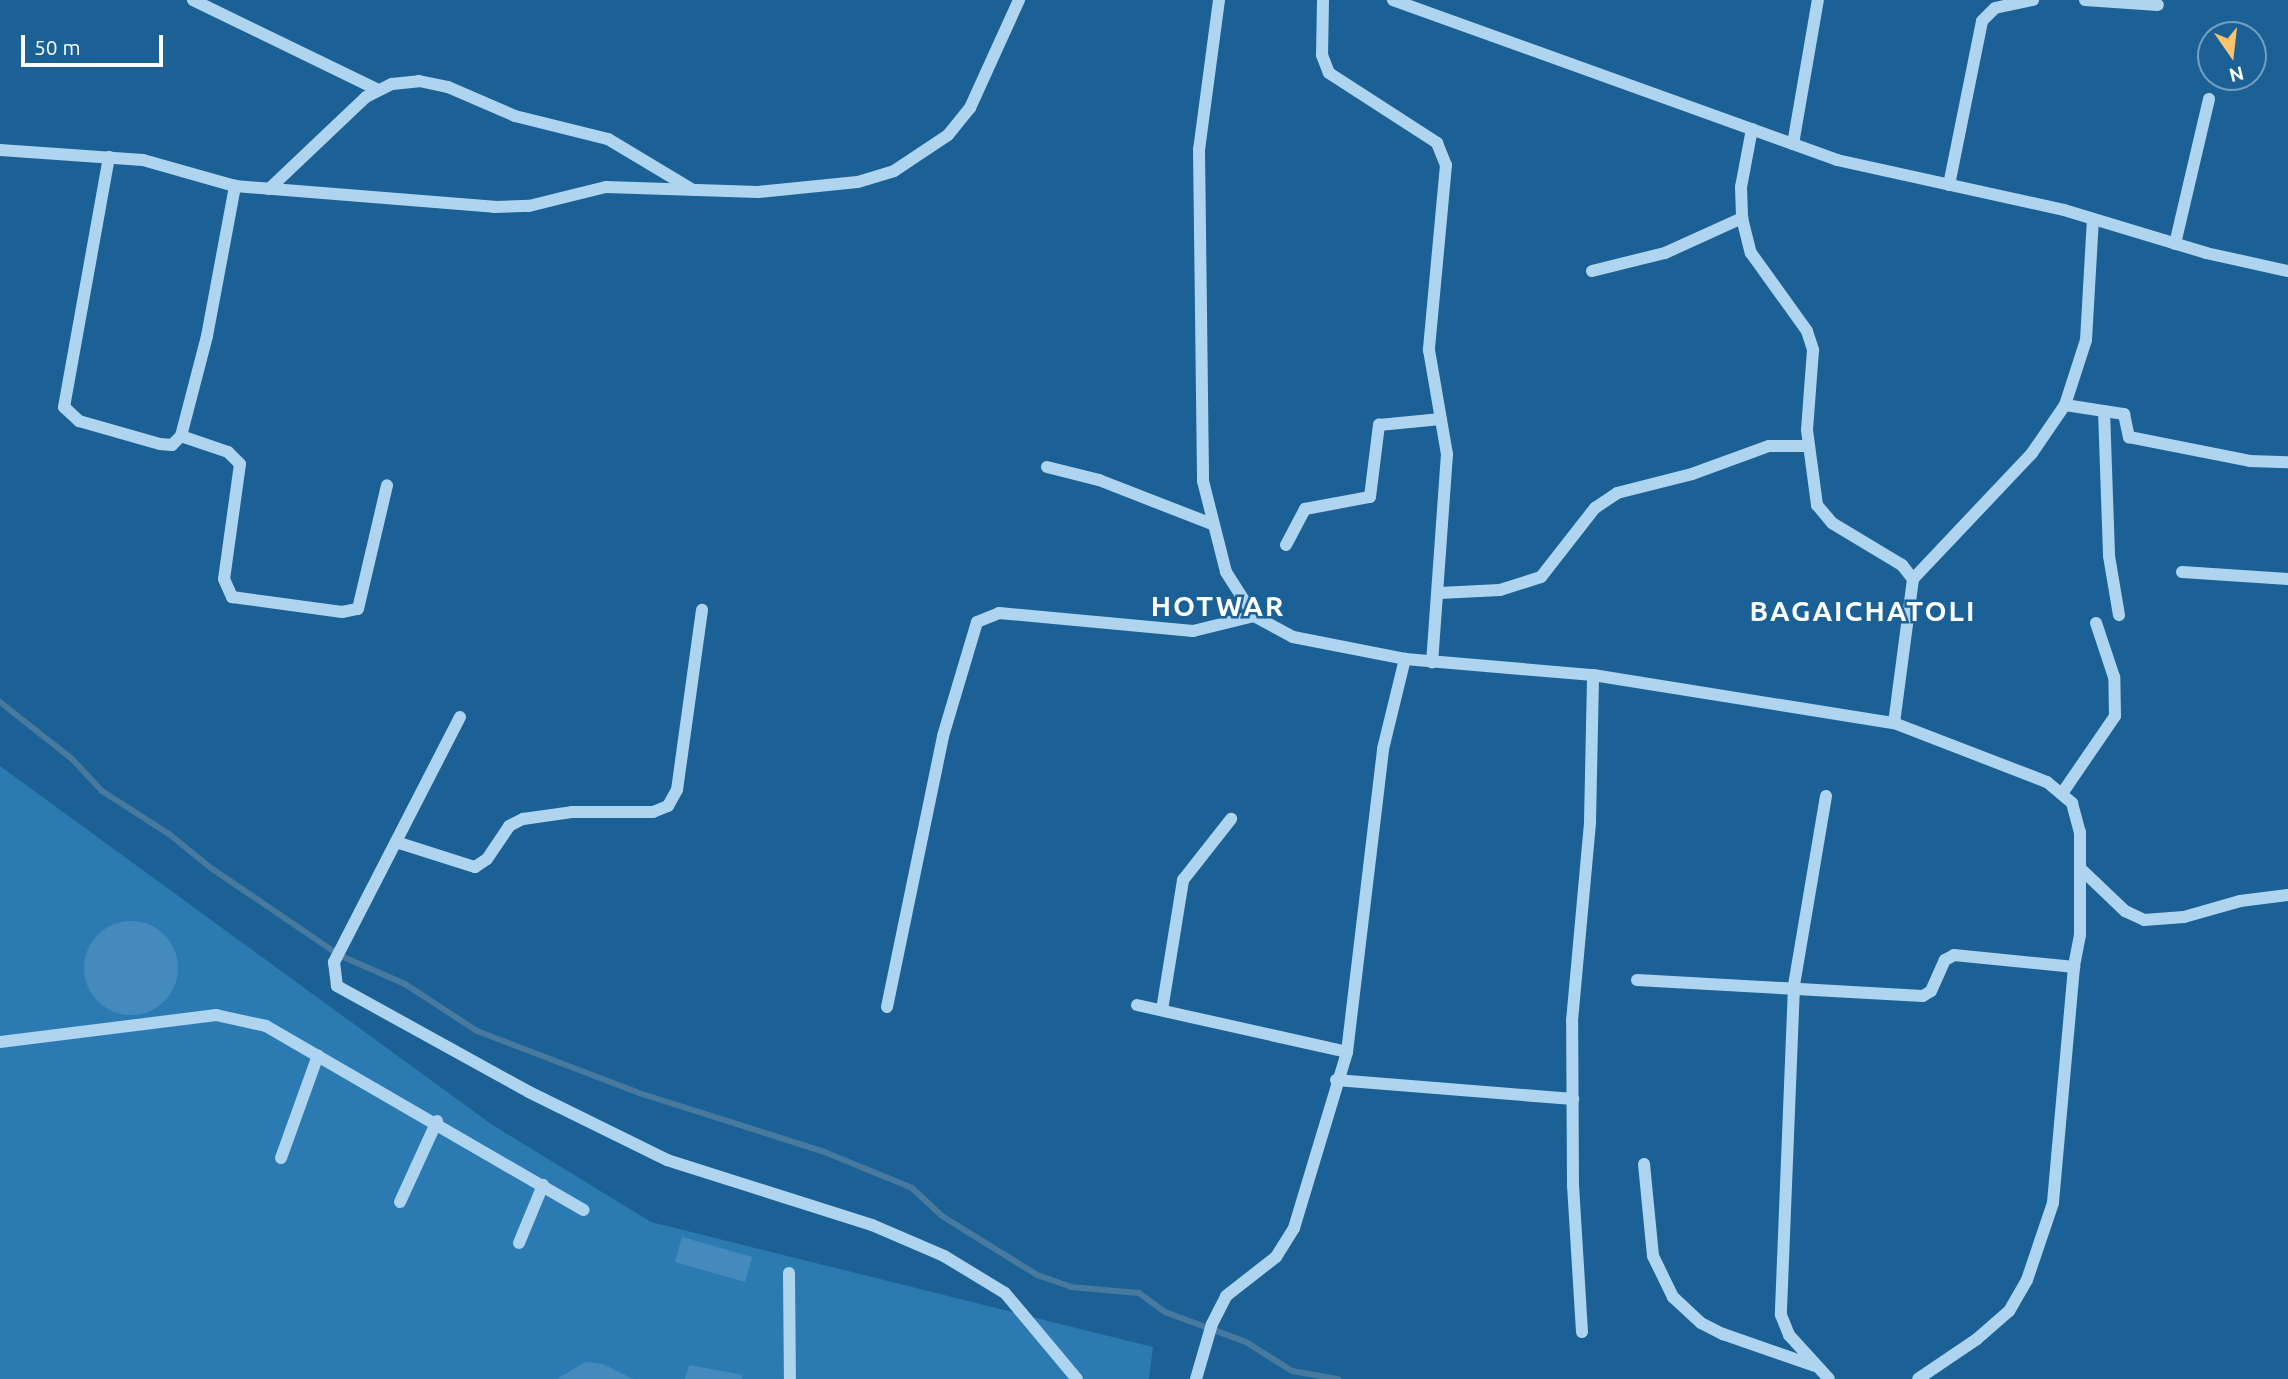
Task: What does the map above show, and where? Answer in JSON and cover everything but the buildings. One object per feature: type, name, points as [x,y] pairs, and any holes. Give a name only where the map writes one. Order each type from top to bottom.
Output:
[{"type":"street","points":[[193,0],[378,90]]},
{"type":"street","points":[[0,150],[158,162],[235,186],[514,208],[606,187],[758,192],[859,182],[894,171],[927,152],[970,108],[1019,0]]},
{"type":"street","points":[[1219,0],[1199,149],[1203,481],[1212,524],[1227,572],[1254,616],[1293,637],[1405,659],[1593,675],[1894,723],[2047,782],[2063,792],[2076,817],[2081,869],[2080,935],[2074,967],[2053,1203],[2042,1243],[2009,1311],[1977,1339],[1918,1379]]},
{"type":"street","points":[[1323,0],[1322,55],[1329,73],[1437,143],[1445,157],[1429,350],[1447,454],[1432,662]]},
{"type":"street","points":[[1393,0],[1837,160],[2092,219],[2175,244],[2288,271]]},
{"type":"street","points":[[1793,144],[1818,0]]},
{"type":"street","points":[[1949,185],[1982,21],[1996,8],[2033,0]]},
{"type":"street","points":[[2085,0],[2158,5]]},
{"type":"street","points":[[269,189],[349,110],[378,90],[407,82],[448,87],[515,116],[608,139],[690,188]]},
{"type":"street","points":[[2175,244],[2209,99]]},
{"type":"street","points":[[1752,129],[1741,187],[1742,218],[1751,253],[1807,331],[1813,350],[1808,446],[1815,495],[1825,516],[1902,565],[1913,579],[1915,589],[1894,723]]},
{"type":"street","points":[[109,158],[64,407],[79,421],[160,444],[172,445],[181,436],[207,336],[235,186]]},
{"type":"street","points":[[1592,271],[1665,253],[1742,218]]},
{"type":"street","points":[[1913,579],[2032,453],[2064,405],[2086,340],[2092,219]]},
{"type":"street","points":[[2064,405],[2127,416],[2129,437],[2250,461],[2288,462]]},
{"type":"street","points":[[2104,411],[2109,556],[2119,615]]},
{"type":"street","points":[[1286,545],[1305,509],[1370,497],[1379,425],[1441,419]]},
{"type":"street","points":[[181,436],[228,452],[240,464],[225,579],[232,597],[342,612],[358,609],[387,485]]},
{"type":"street","points":[[1439,593],[1500,590],[1532,582],[1555,565],[1595,508],[1617,493],[1692,474],[1769,446],[1808,446]]},
{"type":"street","points":[[1047,467],[1099,480],[1212,524]]},
{"type":"street","points":[[2182,572],[2288,579]]},
{"type":"street","points":[[396,842],[475,867],[487,859],[509,826],[523,819],[572,812],[653,812],[668,806],[677,790],[702,610]]},
{"type":"street","points":[[887,1007],[943,736],[977,622],[999,613],[1193,631],[1254,616]]},
{"type":"street","points":[[2063,792],[2115,716],[2114,677],[2096,622]]},
{"type":"street","points":[[1196,1379],[1212,1324],[1226,1296],[1276,1257],[1294,1228],[1336,1080],[1347,1052],[1383,748],[1405,659]]},
{"type":"street","points":[[1582,1332],[1572,1021],[1590,822],[1593,675]]},
{"type":"street","points":[[460,717],[334,962],[334,980],[352,998],[613,1135],[667,1160],[872,1225],[976,1273],[1005,1293],[1077,1379]]},
{"type":"street","points":[[1826,796],[1794,986],[1781,1315],[1788,1335],[1829,1379]]},
{"type":"street","points":[[1162,1010],[1183,880],[1231,819]]},
{"type":"street","points":[[2081,869],[2125,911],[2144,920],[2183,918],[2240,901],[2288,895]]},
{"type":"street","points":[[1637,980],[1794,986],[1923,996],[1931,991],[1945,960],[1962,954],[2074,967]]},
{"type":"street","points":[[1137,1005],[1347,1052]]},
{"type":"street","points":[[0,1042],[216,1015],[266,1026],[437,1121],[583,1210]]},
{"type":"street","points":[[281,1158],[318,1055]]},
{"type":"street","points":[[1336,1080],[1573,1099]]},
{"type":"street","points":[[400,1202],[437,1121]]},
{"type":"street","points":[[1644,1164],[1653,1256],[1673,1297],[1701,1323],[1723,1334],[1819,1367]]},
{"type":"street","points":[[519,1243],[542,1185]]},
{"type":"street","points":[[789,1273],[790,1379]]},
{"type":"shaded area","points":[[0,766],[491,1124],[651,1222],[1153,1347],[1149,1379],[0,1379]]},
{"type":"waterway","points":[[0,702],[71,758],[102,791],[169,834],[211,868],[339,955],[405,984],[477,1031],[639,1093],[822,1151],[912,1188],[942,1216],[1037,1275],[1071,1287],[1139,1293],[1165,1312],[1246,1342],[1292,1371],[1338,1379]]},
{"type":"district","name":"HOTWAR","points":[[1218,606]]},
{"type":"district","name":"BAGAICHATOLI","points":[[1863,611]]}]
